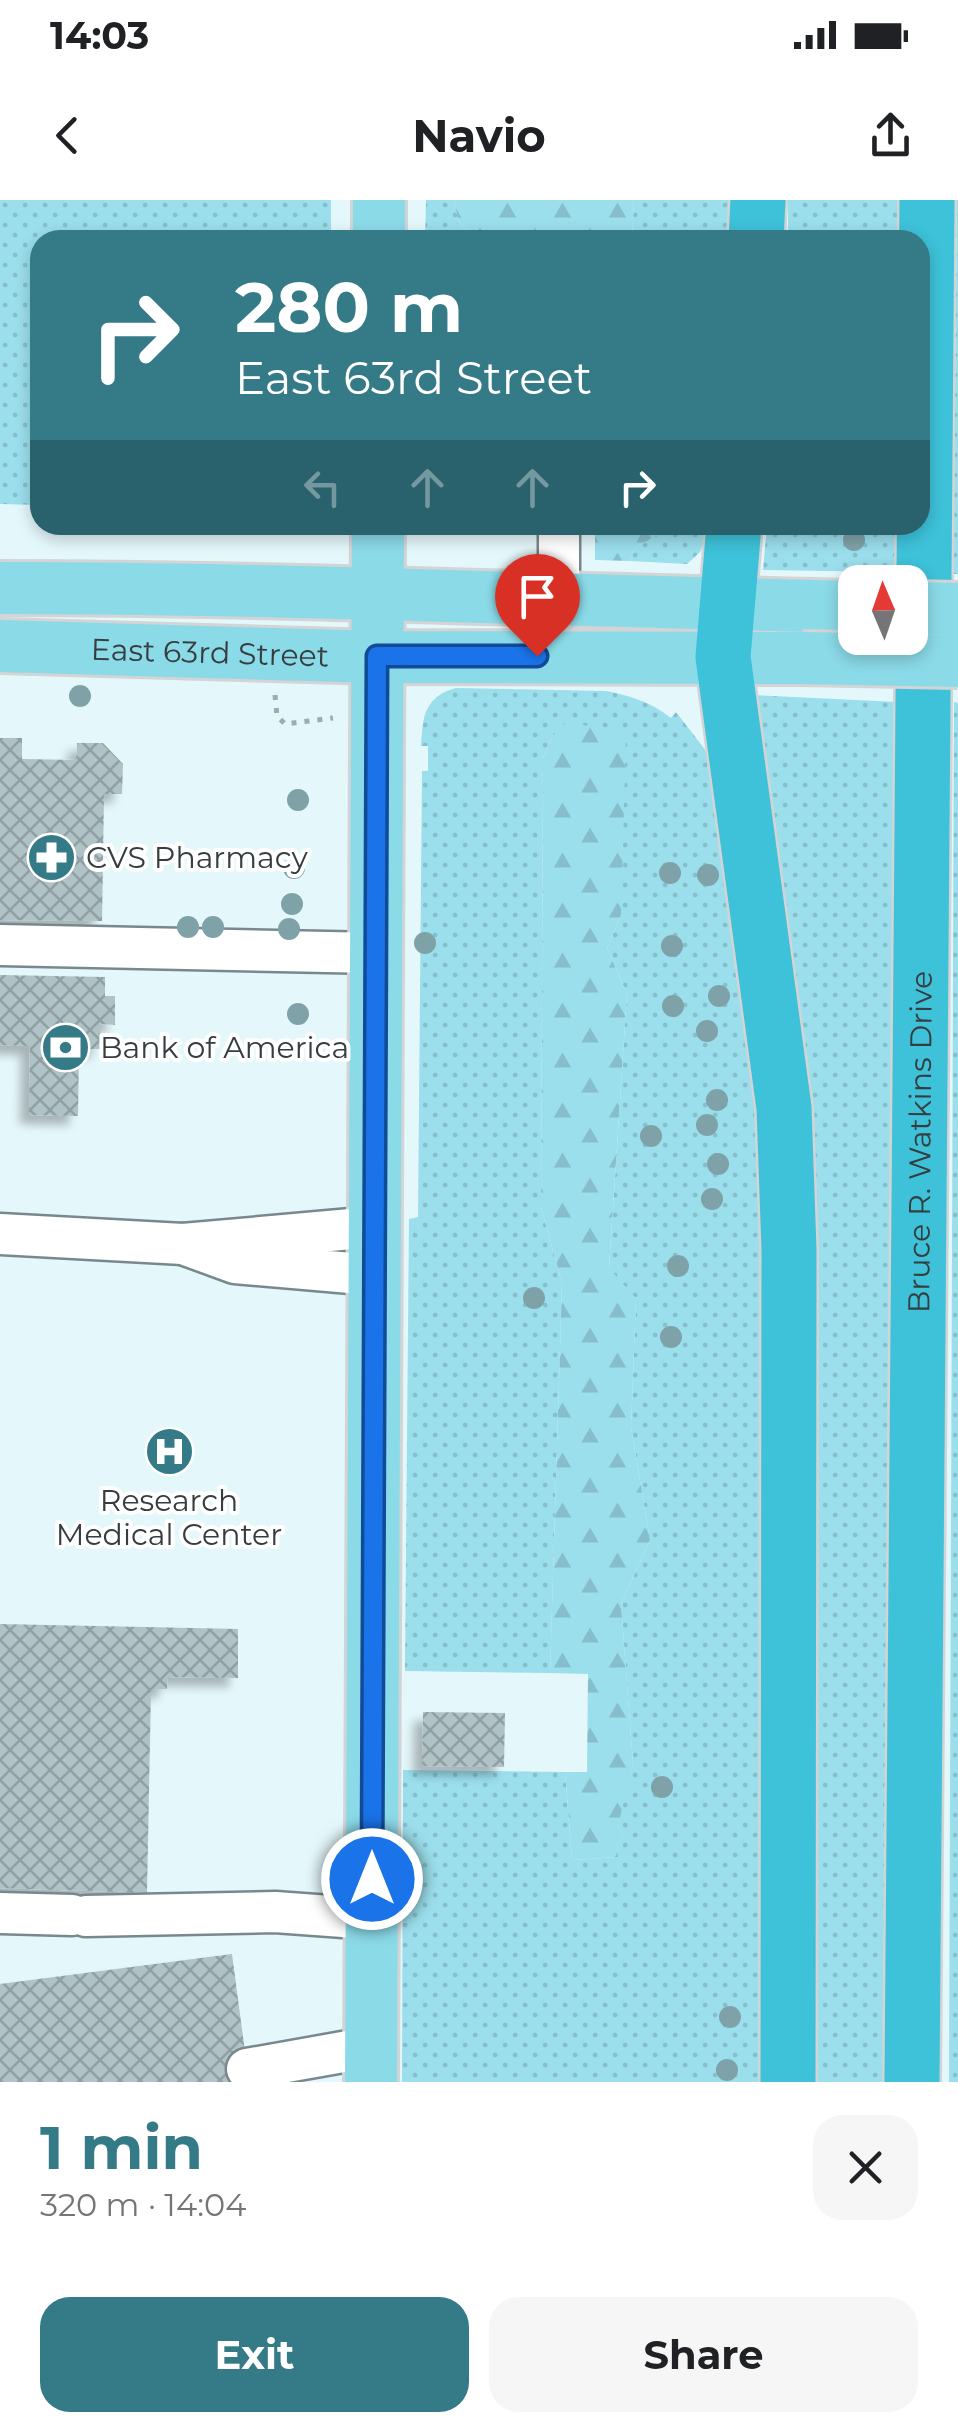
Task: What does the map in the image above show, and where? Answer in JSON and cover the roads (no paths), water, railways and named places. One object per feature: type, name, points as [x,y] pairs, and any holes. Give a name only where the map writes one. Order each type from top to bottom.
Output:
[{"type":"highway","points":[[756,230],[758,200]]},
{"type":"highway","name":"Bruce R. Watkins Drive","points":[[927,200],[927,230]]},
{"type":"highway","points":[[733,535],[722,657],[784,1108],[789,1250],[788,2082]]},
{"type":"highway","name":"Bruce R. Watkins Drive","points":[[912,2082],[924,535]]},
{"type":"main road","points":[[379,200],[379,230]]},
{"type":"main road","points":[[371,2064],[378,535]]},
{"type":"main road","name":"East 63rd Street","points":[[0,588],[285,588],[377,597],[559,597],[838,607]]},
{"type":"main road","points":[[928,608],[958,609]]},
{"type":"main road","name":"East 63rd Street","points":[[0,646],[377,656],[958,660]]},
{"type":"lane","points":[[559,535],[559,597]]},
{"type":"lane","points":[[0,945],[376,953]]},
{"type":"lane","points":[[0,1234],[374,1251]]},
{"type":"lane","points":[[0,1913],[274,1912],[372,1918]]},
{"type":"lane","points":[[247,2069],[371,2064]]},
{"type":"place","name":"CVS Pharmacy","points":[[51,857]]},
{"type":"place","name":"Bank of America","points":[[65,1047]]},
{"type":"place","name":"Research Medical Center","points":[[169,1451]]}]
